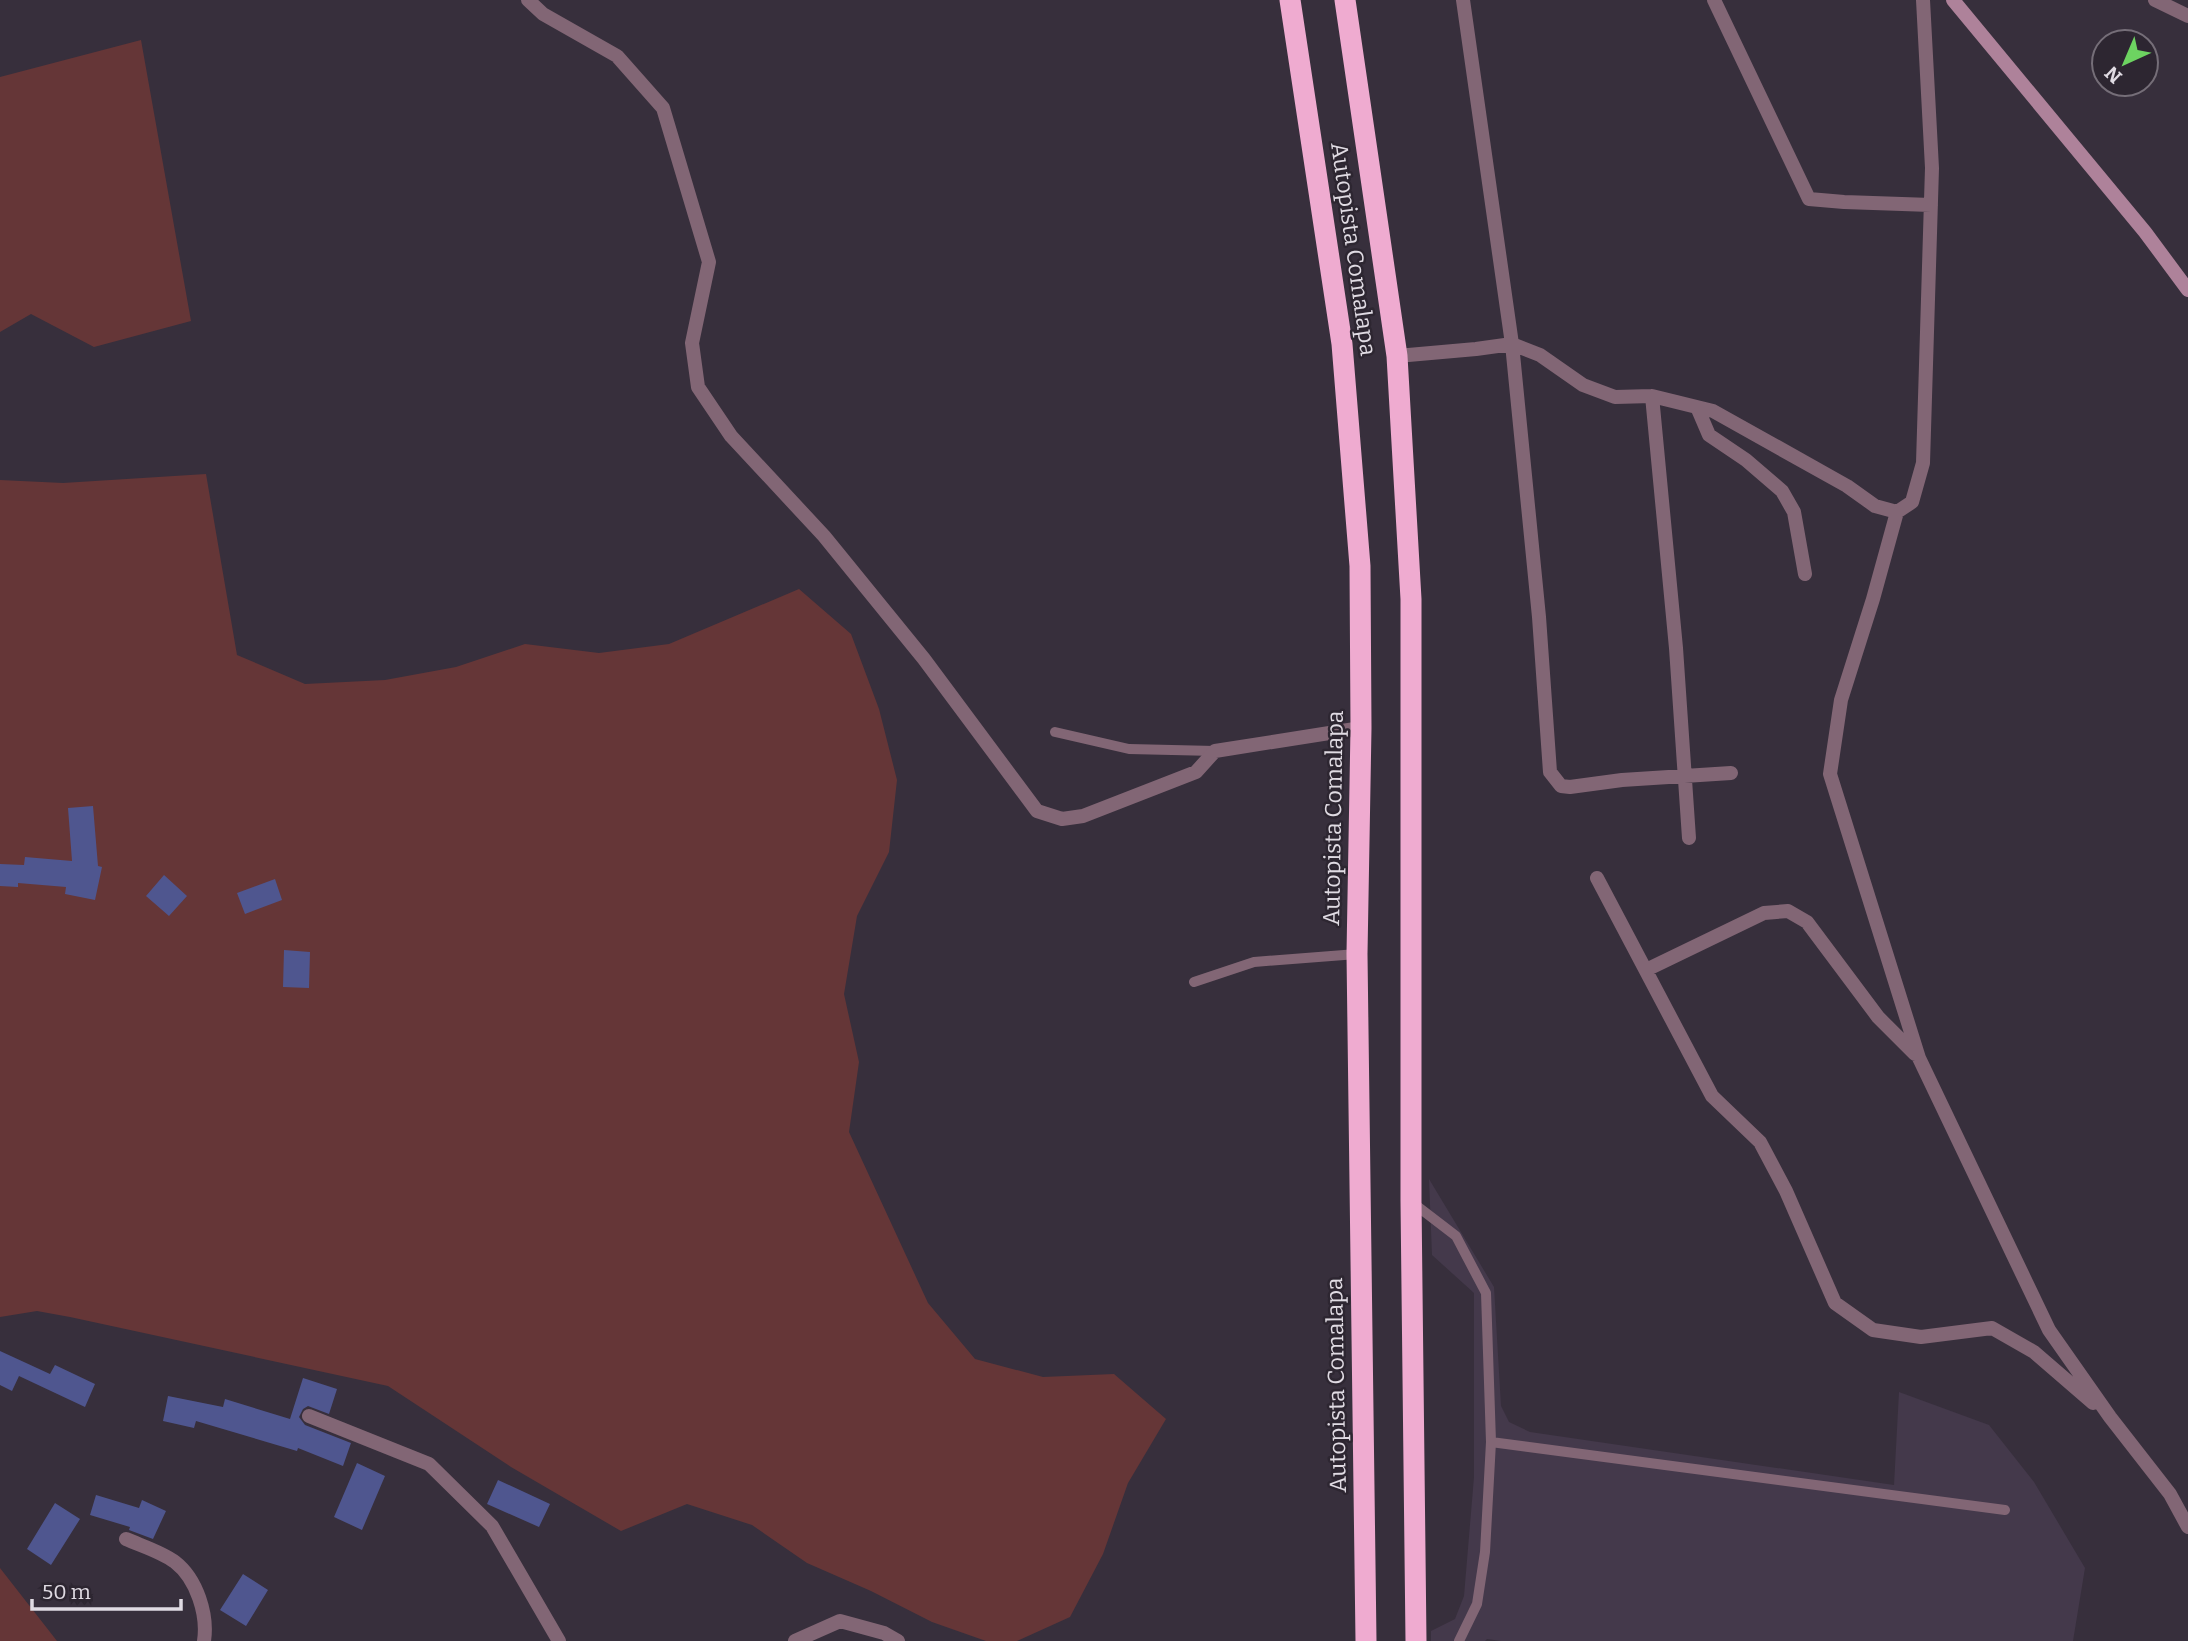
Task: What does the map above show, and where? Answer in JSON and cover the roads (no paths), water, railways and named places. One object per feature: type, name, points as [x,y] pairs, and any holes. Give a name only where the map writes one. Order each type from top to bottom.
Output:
[{"type":"highway","name":"Autopista Comalapa","points":[[1290,0],[1342,344],[1360,566],[1361,728],[1357,954],[1366,1641]]},
{"type":"highway","name":"Autopista Comalapa","points":[[1345,0],[1397,356],[1411,599],[1411,1201],[1416,1641]]},
{"type":"main road","points":[[1953,0],[2145,232],[2188,290]]},
{"type":"street","points":[[528,0],[543,14],[617,55],[663,108],[709,262],[692,344],[698,387],[731,436],[824,536],[924,659],[1037,811],[1062,819],[1083,816],[1196,772],[1215,751],[1361,728]]},
{"type":"street","points":[[1463,0],[1512,344],[1550,772],[1561,786],[1570,787],[1622,780],[1731,773]]},
{"type":"street","points":[[1714,0],[1809,199],[1931,205]]},
{"type":"street","points":[[1923,0],[1932,168],[1923,463],[1912,502],[1897,512],[1842,700],[1830,774],[1919,1058],[2049,1330],[2110,1417],[2170,1494],[2188,1527]]},
{"type":"street","points":[[2164,2],[2188,16]]},
{"type":"street","points":[[1397,356],[1512,344],[1540,355],[1583,385],[1615,397],[1652,396],[1713,411],[1847,486],[1875,506],[1897,512]]},
{"type":"street","points":[[1652,396],[1676,648],[1689,838]]},
{"type":"street","points":[[1697,407],[1709,435],[1746,460],[1782,491],[1794,512],[1805,574]]},
{"type":"street","points":[[1597,878],[1712,1096],[1760,1142],[1786,1191],[1835,1303],[1873,1330],[1921,1337],[1992,1328],[2034,1352],[2110,1417]]},
{"type":"street","points":[[1646,970],[1764,913],[1788,911],[1807,922],[1878,1017],[1919,1058]]},
{"type":"street","points":[[309,1416],[429,1464],[492,1526],[559,1641]]},
{"type":"street","points":[[126,1539],[175,1562],[190,1578],[201,1604],[206,1630],[204,1641]]},
{"type":"street","points":[[796,1641],[841,1621],[884,1633],[898,1641]]},
{"type":"lane","points":[[1055,732],[1129,749],[1215,751]]},
{"type":"lane","points":[[1194,982],[1254,962],[1357,954]]},
{"type":"lane","points":[[1411,1201],[1456,1236],[1486,1293],[1491,1442],[1485,1552],[1477,1604],[1459,1641]]},
{"type":"lane","points":[[1491,1442],[2005,1510]]}]
